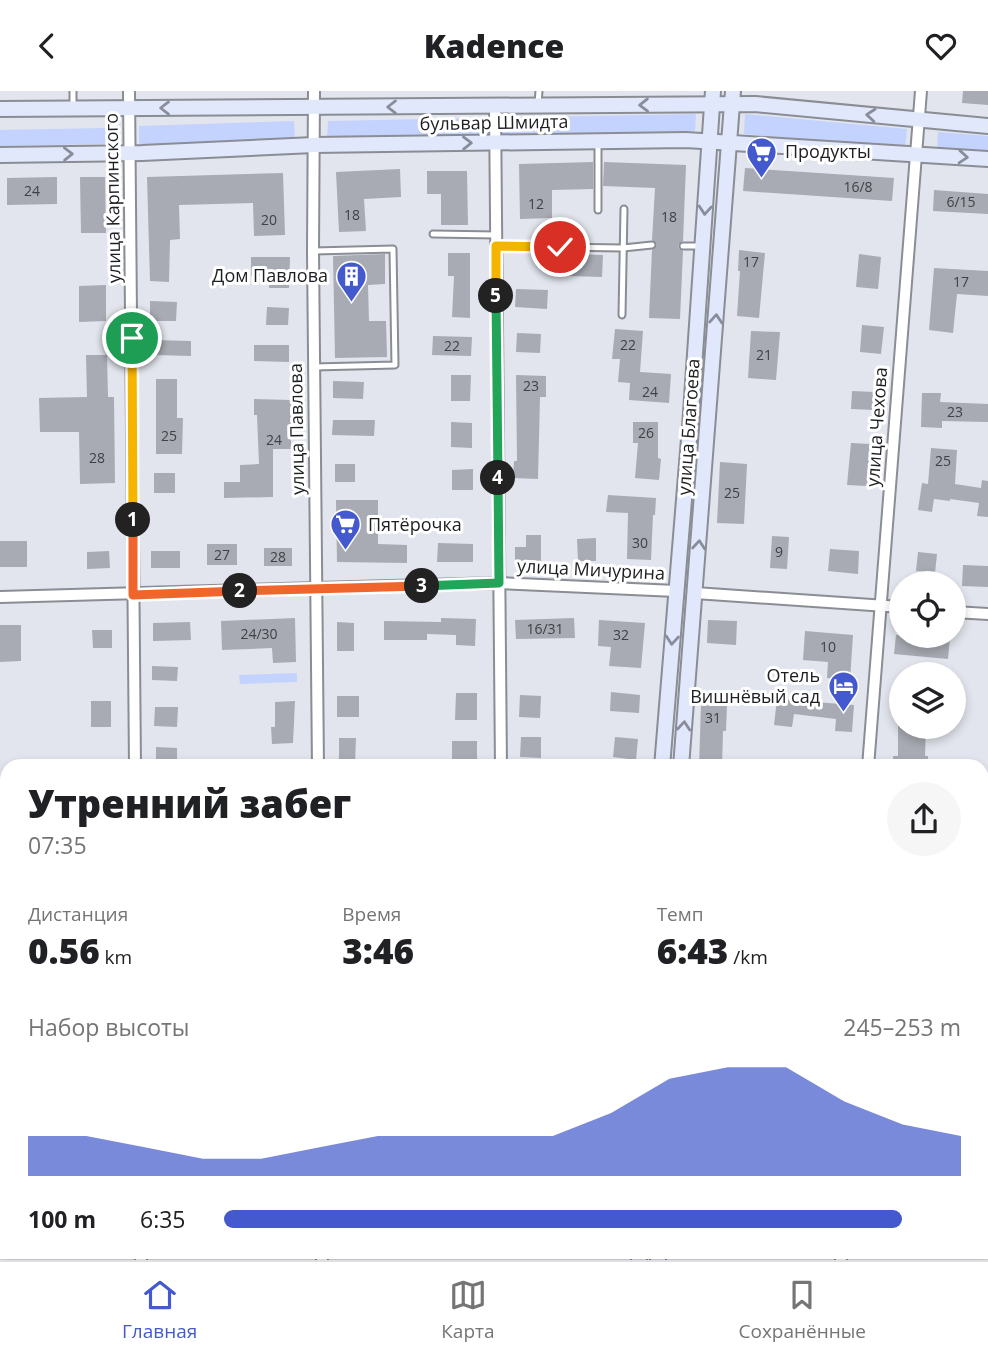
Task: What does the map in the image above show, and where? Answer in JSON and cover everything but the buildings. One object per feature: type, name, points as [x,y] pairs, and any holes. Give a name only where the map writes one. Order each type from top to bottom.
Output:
[{"type":"street","name":"улица Карпинского","points":[[129,91],[135,759]]},
{"type":"street","name":"улица Павлова","points":[[314,91],[318,759]]},
{"type":"street","name":"улица Чехова","points":[[869,759],[921,91]]},
{"type":"street","name":"бульвар Шмидта","points":[[0,110],[538,106],[713,97],[988,126]]},
{"type":"street","name":"улица Благоева","points":[[663,759],[713,97]]},
{"type":"street","name":"улица Благоева","points":[[682,759],[732,98]]},
{"type":"street","points":[[495,106],[501,759]]},
{"type":"street","name":"бульвар Шмидта","points":[[0,155],[131,153],[314,145],[598,141],[710,142],[988,159]]},
{"type":"street","points":[[678,572],[687,589],[695,593],[889,606]]},
{"type":"street","name":"улица Мичурина","points":[[0,597],[499,583],[676,591]]},
{"type":"street","points":[[676,591],[688,598],[693,613]]},
{"type":"street","points":[[966,613],[988,614]]},
{"type":"lane","points":[[73,91],[73,109]]},
{"type":"lane","points":[[538,106],[539,91]]},
{"type":"lane","points":[[598,141],[598,210]]},
{"type":"lane","points":[[622,315],[624,209]]},
{"type":"lane","points":[[433,234],[496,241],[623,248],[652,245]]},
{"type":"lane","points":[[683,246],[702,246]]},
{"type":"lane","points":[[313,251],[393,249],[396,365],[314,367]]},
{"type":"shaded area","points":[[696,114],[695,131],[327,139],[328,121]]},
{"type":"shaded area","points":[[745,114],[907,129],[905,149],[744,134]]},
{"type":"shaded area","points":[[294,121],[295,141],[139,146],[139,126]]},
{"type":"shaded area","points":[[105,128],[105,144],[0,146],[0,130]]},
{"type":"shaded area","points":[[938,132],[988,136],[988,153],[937,150]]},
{"type":"shaded area","points":[[297,673],[297,682],[240,684],[239,675]]},
{"type":"place","name":"Продукты","points":[[762,179]]},
{"type":"place","name":"Дом Павлова","points":[[351,303]]},
{"type":"place","name":"Пятёрочка","points":[[345,552]]},
{"type":"place","name":"Отель Вишнёвый сад","points":[[843,713]]},
{"type":"route","points":[[132,338],[133,595],[499,583],[496,246],[560,247]]}]
